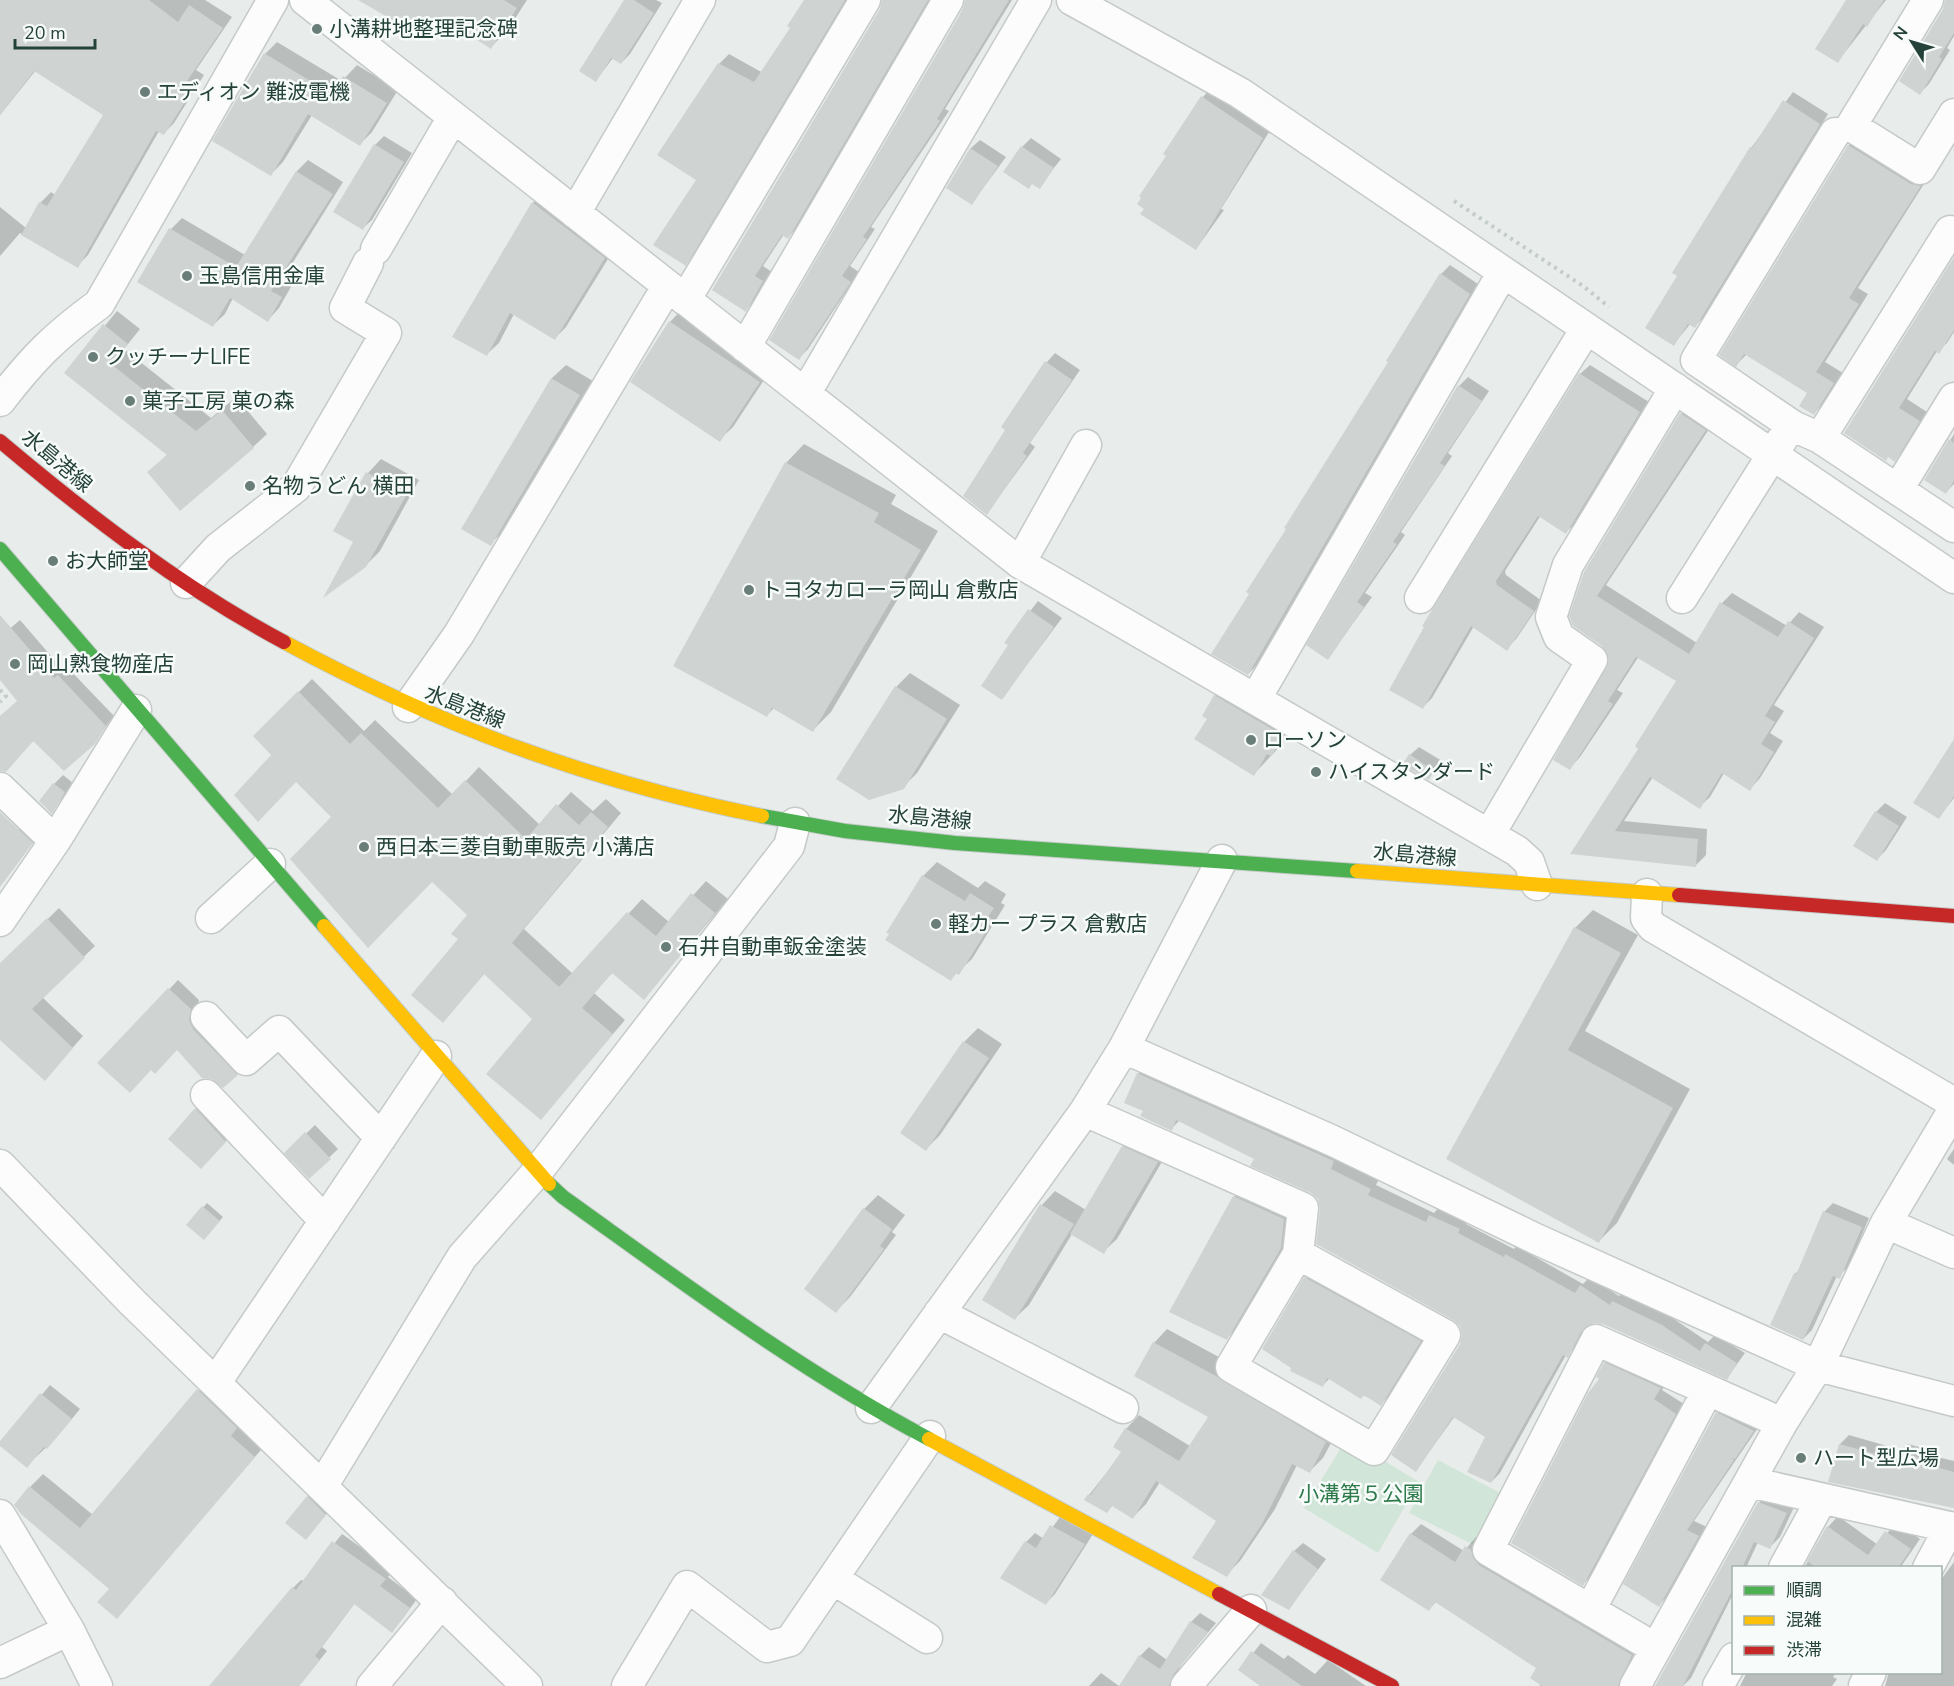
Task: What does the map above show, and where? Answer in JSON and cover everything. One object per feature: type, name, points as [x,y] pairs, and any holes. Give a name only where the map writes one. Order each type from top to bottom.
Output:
[{"type":"main road","name":"水島港線","points":[[0,441],[112,532],[186,583],[271,636],[408,707],[478,737],[597,776],[712,808],[795,824],[896,837],[1954,916]]},
{"type":"main road","points":[[0,549],[135,710],[537,1172],[563,1197],[779,1351],[872,1408],[930,1436],[1392,1686]]},
{"type":"street","points":[[0,400],[35,356],[64,330],[99,304],[273,0]]},
{"type":"street","points":[[305,0],[676,294],[1020,562],[1517,851],[1529,862],[1537,885]]},
{"type":"street","points":[[575,213],[700,0]]},
{"type":"street","points":[[408,707],[459,634],[865,0]]},
{"type":"street","points":[[745,347],[948,0]]},
{"type":"street","points":[[805,394],[1036,0]]},
{"type":"street","points":[[1072,0],[1240,93],[1675,388],[1781,442],[1820,438],[1954,527]]},
{"type":"street","points":[[1928,0],[1851,126],[1920,169],[1954,114]]},
{"type":"street","points":[[186,583],[218,548],[296,488],[386,333],[345,308],[372,256],[453,117]]},
{"type":"street","points":[[1835,133],[1696,360],[1781,442],[1954,578]]},
{"type":"street","points":[[1820,438],[1950,231]]},
{"type":"street","points":[[1263,686],[1503,272]]},
{"type":"street","points":[[1420,598],[1586,329]]},
{"type":"street","points":[[1490,835],[1592,660],[1559,637],[1551,617],[1568,565],[1675,388]]},
{"type":"street","points":[[1898,489],[1954,398]]},
{"type":"street","points":[[1682,598],[1781,442]]},
{"type":"street","points":[[1020,562],[1086,445]]},
{"type":"street","points":[[0,921],[55,841],[135,710]]},
{"type":"street","points":[[0,788],[55,841]]},
{"type":"street","points":[[323,1485],[462,1257],[537,1172],[789,846],[795,824]]},
{"type":"street","points":[[872,1408],[1085,1111],[1124,1048],[1212,884],[1222,860]]},
{"type":"street","points":[[211,918],[270,864]]},
{"type":"street","points":[[1647,894],[1646,918],[1653,927],[1954,1103]]},
{"type":"street","points":[[206,1017],[246,1060],[279,1031],[381,1138]]},
{"type":"street","points":[[1124,1048],[1333,1141],[1536,1239],[1818,1366],[1954,1401]]},
{"type":"street","points":[[216,1382],[436,1056]]},
{"type":"street","points":[[206,1095],[325,1221]]},
{"type":"street","points":[[1635,1686],[1782,1423],[1818,1366],[1886,1224],[1954,1109]]},
{"type":"street","points":[[1085,1111],[1303,1208],[1298,1254],[1231,1367],[1374,1450],[1444,1335],[1298,1254]]},
{"type":"street","points":[[0,1165],[132,1302],[323,1485],[527,1686]]},
{"type":"street","points":[[1886,1224],[1954,1253]]},
{"type":"street","points":[[939,1314],[1123,1408]]},
{"type":"street","points":[[1655,1648],[1488,1550],[1596,1340],[1782,1423]]},
{"type":"street","points":[[1590,1610],[1708,1390]]},
{"type":"street","points":[[627,1686],[687,1586],[767,1647],[790,1641],[930,1436]]},
{"type":"street","points":[[1749,1482],[1952,1528],[1929,1566]]},
{"type":"street","points":[[1785,1566],[1821,1500]]},
{"type":"street","points":[[0,1515],[69,1630],[97,1686]]},
{"type":"street","points":[[832,1579],[927,1638]]},
{"type":"street","points":[[372,1686],[442,1602]]},
{"type":"street","points":[[1186,1686],[1251,1610]]},
{"type":"street","points":[[0,1663],[69,1630]]},
{"type":"street","points":[[1718,1686],[1732,1662]]},
{"type":"path","points":[[0,690],[6,696],[0,702]]},
{"type":"green space","name":"小溝第５公園","points":[[1347,1438],[1419,1482],[1378,1553],[1304,1508]]},
{"type":"green space","points":[[1438,1460],[1506,1496],[1480,1548],[1409,1513]]},
{"type":"building","points":[[0,0],[149,0],[178,22],[189,5],[223,28],[187,81],[195,86],[164,135],[156,131],[78,268],[21,235],[39,202],[47,206],[103,115],[34,71],[0,115]]},
{"type":"building","points":[[358,0],[504,0],[517,8],[491,49],[442,17],[427,40]]},
{"type":"building","points":[[624,0],[634,0],[654,13],[621,64],[611,58],[596,82],[579,71]]},
{"type":"building","points":[[804,0],[845,0],[686,266],[653,245],[696,180],[657,155],[718,63],[754,82],[790,28],[787,26]]},
{"type":"building","points":[[882,0],[928,0],[788,239],[782,235],[755,276],[763,281],[746,312],[712,290],[880,9]]},
{"type":"building","points":[[965,0],[1009,0],[937,119],[940,121],[863,237],[867,239],[842,276],[851,282],[799,360],[769,340],[963,9]]},
{"type":"building","points":[[1846,0],[1884,0],[1867,27],[1863,24],[1838,63],[1815,49]]},
{"type":"building","points":[[1945,0],[1954,0],[1954,33],[1939,57],[1942,59],[1920,95],[1899,81],[1943,9]]},
{"type":"building","points":[[264,53],[332,94],[343,76],[387,103],[360,146],[308,114],[271,176],[212,141]]},
{"type":"building","points":[[1201,96],[1263,138],[1196,250],[1140,214],[1144,209],[1137,204],[1141,198],[1139,196],[1166,156],[1163,154]]},
{"type":"building","points":[[1783,100],[1820,124],[1695,328],[1688,324],[1674,346],[1645,328],[1677,276],[1672,273],[1750,147],[1752,148]]},
{"type":"building","points":[[374,144],[404,162],[363,230],[333,212]]},
{"type":"building","points":[[1848,145],[1911,184],[1921,186],[1849,298],[1859,304],[1816,372],[1834,383],[1814,415],[1799,406],[1807,393],[1744,354],[1736,367],[1719,355]]},
{"type":"building","points":[[1021,146],[1054,168],[1040,189],[1032,184],[1029,189],[1003,172]]},
{"type":"building","points":[[970,148],[998,166],[972,205],[946,188]]},
{"type":"building","points":[[296,171],[333,194],[271,291],[282,297],[268,322],[230,298],[213,327],[137,282],[169,228],[236,267]]},
{"type":"building","points":[[532,202],[605,258],[555,340],[510,313],[487,356],[452,337]]},
{"type":"building","points":[[1954,257],[1954,330],[1939,354],[1935,351],[1899,408],[1920,421],[1895,462],[1888,457],[1886,461],[1844,433]]},
{"type":"building","points":[[1440,273],[1470,294],[1248,675],[1211,654],[1249,594],[1246,592],[1286,529],[1284,528],[1388,362],[1386,361]]},
{"type":"building","points":[[669,321],[760,382],[720,442],[630,382]]},
{"type":"building","points":[[103,324],[128,344],[111,364],[196,431],[222,410],[254,448],[180,511],[147,472],[167,455],[64,373]]},
{"type":"building","points":[[1045,361],[1072,380],[1023,453],[1027,456],[987,515],[963,496],[1005,430],[1001,427]]},
{"type":"building","points":[[1579,373],[1640,412],[1566,534],[1538,516],[1496,581],[1497,585],[1534,611],[1507,651],[1471,626],[1423,709],[1389,690],[1424,627],[1422,626]]},
{"type":"building","points":[[551,378],[580,395],[491,546],[461,529]]},
{"type":"building","points":[[1458,385],[1482,401],[1440,463],[1445,466],[1393,542],[1397,544],[1357,602],[1364,607],[1328,660],[1306,645]]},
{"type":"building","points":[[1680,413],[1706,430],[1597,596],[1689,654],[1720,602],[1778,637],[1788,621],[1814,638],[1765,716],[1775,722],[1761,744],[1774,752],[1750,791],[1722,773],[1700,809],[1650,777],[1615,831],[1698,839],[1696,867],[1570,854],[1638,749],[1635,746],[1676,681],[1636,657],[1608,701],[1613,704],[1570,770],[1553,760],[1609,661],[1602,646],[1573,626],[1569,616],[1584,572]]},
{"type":"building","points":[[1949,439],[1954,443],[1954,481],[1946,494],[1924,480]]},
{"type":"building","points":[[785,462],[879,513],[874,522],[921,550],[813,732],[772,708],[767,717],[673,666]]},
{"type":"building","points":[[366,472],[407,494],[366,567],[323,598],[353,542],[333,531]]},
{"type":"building","points":[[1028,609],[1054,627],[1002,700],[981,686],[1008,645],[1004,643]]},
{"type":"building","points":[[0,615],[54,678],[58,675],[106,726],[95,744],[64,771],[33,741],[6,772],[0,771],[0,716],[17,701],[0,680]]},
{"type":"building","points":[[895,686],[947,719],[904,789],[869,800],[836,779]]},
{"type":"building","points":[[298,691],[350,744],[361,733],[438,808],[465,780],[526,839],[556,804],[579,825],[591,812],[608,827],[512,943],[559,987],[627,912],[656,936],[691,893],[715,913],[644,1000],[612,973],[582,1008],[613,1034],[541,1120],[486,1074],[532,1019],[484,974],[443,1023],[411,995],[458,939],[451,934],[467,915],[432,882],[368,948],[290,859],[331,817],[296,782],[258,822],[234,795],[271,755],[253,736]]},
{"type":"building","points":[[1214,695],[1284,736],[1271,756],[1267,754],[1254,776],[1194,739],[1207,719],[1202,716]]},
{"type":"building","points":[[1954,739],[1954,796],[1939,819],[1913,803]]},
{"type":"building","points":[[1409,754],[1434,771],[1429,780],[1402,765]]},
{"type":"building","points":[[53,783],[65,792],[52,814],[39,801]]},
{"type":"building","points":[[1875,811],[1899,826],[1877,861],[1853,846]]},
{"type":"building","points":[[0,812],[33,843],[0,887]]},
{"type":"building","points":[[922,875],[965,901],[970,893],[994,908],[988,917],[992,919],[981,940],[959,975],[956,973],[951,981],[885,940],[889,934],[886,933]]},
{"type":"building","points":[[47,918],[85,958],[32,1009],[73,1048],[45,1081],[0,1040],[0,963]]},
{"type":"building","points":[[1574,927],[1621,953],[1568,1050],[1673,1108],[1599,1243],[1446,1159]]},
{"type":"building","points":[[168,988],[191,1009],[189,1020],[193,1029],[238,1075],[223,1088],[211,1079],[202,1078],[177,1050],[155,1074],[151,1070],[130,1093],[97,1063]]},
{"type":"building","points":[[963,1041],[989,1058],[926,1151],[900,1133]]},
{"type":"building","points":[[1137,1073],[1334,1161],[1331,1169],[1371,1189],[1368,1195],[1426,1222],[1429,1215],[1460,1229],[1458,1233],[1504,1257],[1505,1254],[1575,1293],[1580,1285],[1610,1305],[1612,1301],[1662,1325],[1700,1351],[1705,1343],[1737,1363],[1727,1380],[1603,1324],[1594,1323],[1581,1332],[1568,1358],[1563,1355],[1491,1483],[1467,1472],[1485,1437],[1453,1417],[1416,1472],[1391,1455],[1460,1344],[1462,1335],[1460,1326],[1316,1244],[1320,1209],[1318,1199],[1311,1193],[1250,1166],[1254,1159],[1176,1120],[1172,1131],[1140,1116],[1143,1111],[1124,1103]]},
{"type":"building","points":[[195,1108],[226,1142],[201,1169],[168,1139]]},
{"type":"building","points":[[305,1132],[331,1159],[309,1179],[284,1153]]},
{"type":"building","points":[[1122,1146],[1158,1162],[1104,1254],[1070,1234]]},
{"type":"building","points":[[1233,1196],[1284,1219],[1281,1248],[1227,1340],[1169,1312]]},
{"type":"building","points":[[1040,1204],[1074,1224],[1015,1320],[982,1300]]},
{"type":"building","points":[[202,1206],[220,1221],[204,1240],[186,1225]]},
{"type":"building","points":[[863,1208],[892,1229],[880,1246],[884,1249],[836,1313],[804,1289]]},
{"type":"building","points":[[1823,1211],[1862,1227],[1840,1279],[1833,1276],[1803,1340],[1770,1325],[1794,1273],[1796,1275]]},
{"type":"building","points":[[1304,1277],[1421,1341],[1381,1406],[1364,1395],[1361,1399],[1327,1378],[1323,1387],[1290,1371],[1291,1368],[1262,1349]]},
{"type":"building","points":[[1153,1342],[1216,1376],[1326,1442],[1310,1473],[1292,1464],[1262,1524],[1227,1577],[1192,1558],[1216,1521],[1156,1481],[1133,1519],[1112,1506],[1107,1513],[1084,1500],[1088,1494],[1090,1496],[1121,1452],[1113,1447],[1125,1428],[1179,1461],[1208,1417],[1134,1376]]},
{"type":"building","points":[[1604,1362],[1661,1388],[1654,1399],[1676,1414],[1583,1586],[1511,1543],[1588,1393],[1599,1379],[1596,1377]]},
{"type":"building","points":[[197,1389],[237,1428],[231,1436],[255,1457],[117,1619],[97,1602],[109,1589],[22,1515],[14,1505],[29,1486],[80,1528]]},
{"type":"building","points":[[40,1393],[72,1419],[47,1449],[44,1447],[27,1468],[0,1446],[0,1441]]},
{"type":"building","points":[[1716,1412],[1754,1431],[1735,1459],[1731,1458],[1734,1460],[1687,1530],[1699,1536],[1659,1607],[1623,1584]]},
{"type":"building","points":[[1839,1444],[1895,1459],[1897,1452],[1926,1459],[1925,1464],[1954,1472],[1954,1508],[1828,1482]]},
{"type":"building","points":[[307,1496],[326,1515],[306,1540],[285,1523]]},
{"type":"building","points":[[1758,1502],[1787,1513],[1770,1549],[1754,1542],[1743,1566],[1732,1566],[1732,1591],[1683,1686],[1655,1686]]},
{"type":"building","points":[[1050,1525],[1085,1544],[1046,1605],[1000,1578],[1025,1541],[1036,1548]]},
{"type":"building","points":[[1827,1526],[1868,1555],[1885,1531],[1911,1549],[1899,1566],[1814,1566],[1807,1561]]},
{"type":"building","points":[[1410,1533],[1455,1562],[1465,1546],[1471,1550],[1473,1558],[1479,1565],[1632,1655],[1618,1686],[1542,1686],[1530,1678],[1536,1668],[1435,1602],[1429,1611],[1380,1580]]},
{"type":"building","points":[[332,1541],[386,1579],[380,1586],[410,1608],[392,1633],[354,1604],[315,1656],[320,1660],[299,1686],[209,1686],[292,1587],[296,1590]]},
{"type":"building","points":[[1293,1550],[1318,1569],[1289,1610],[1261,1595]]},
{"type":"building","points":[[1190,1621],[1208,1632],[1173,1675],[1169,1686],[1119,1686],[1139,1655],[1160,1669]]},
{"type":"building","points":[[1251,1651],[1302,1686],[1260,1686],[1238,1670]]},
{"type":"traffic: fast","points":[[0,549],[324,926]]},
{"type":"traffic: fast","points":[[762,816],[845,831],[955,843],[1357,871]]},
{"type":"traffic: fast","points":[[549,1184],[563,1197],[787,1355],[929,1439]]},
{"type":"traffic: slow","points":[[284,642],[400,699],[458,725],[517,747],[637,786],[762,816]]},
{"type":"traffic: slow","points":[[1357,871],[1679,895]]},
{"type":"traffic: slow","points":[[324,926],[549,1184]]},
{"type":"traffic: slow","points":[[929,1439],[1219,1594]]},
{"type":"traffic: jam","points":[[0,441],[67,496],[172,574],[284,642]]},
{"type":"traffic: jam","points":[[1679,895],[1954,916]]},
{"type":"traffic: jam","points":[[1219,1594],[1392,1686]]},
{"type":"place","name":"小溝耕地整理記念碑","points":[[317,29]]},
{"type":"place","name":"エディオン 難波電機","points":[[145,92]]},
{"type":"place","name":"玉島信用金庫","points":[[187,276]]},
{"type":"place","name":"クッチーナLIFE","points":[[93,357]]},
{"type":"place","name":"菓子工房 菓の森","points":[[130,401]]},
{"type":"place","name":"名物うどん 横田","points":[[250,486]]},
{"type":"place","name":"お大師堂","points":[[53,561]]},
{"type":"place","name":"トヨタカローラ岡山 倉敷店","points":[[749,590]]},
{"type":"place","name":"岡山熟食物産店","points":[[15,664]]},
{"type":"place","name":"ローソン","points":[[1251,740]]},
{"type":"place","name":"ハイスタンダード","points":[[1316,772]]},
{"type":"place","name":"西日本三菱自動車販売 小溝店","points":[[364,847]]},
{"type":"place","name":"軽カー プラス 倉敷店","points":[[936,924]]},
{"type":"place","name":"石井自動車鈑金塗装","points":[[666,947]]},
{"type":"place","name":"ハート型広場","points":[[1801,1458]]}]
